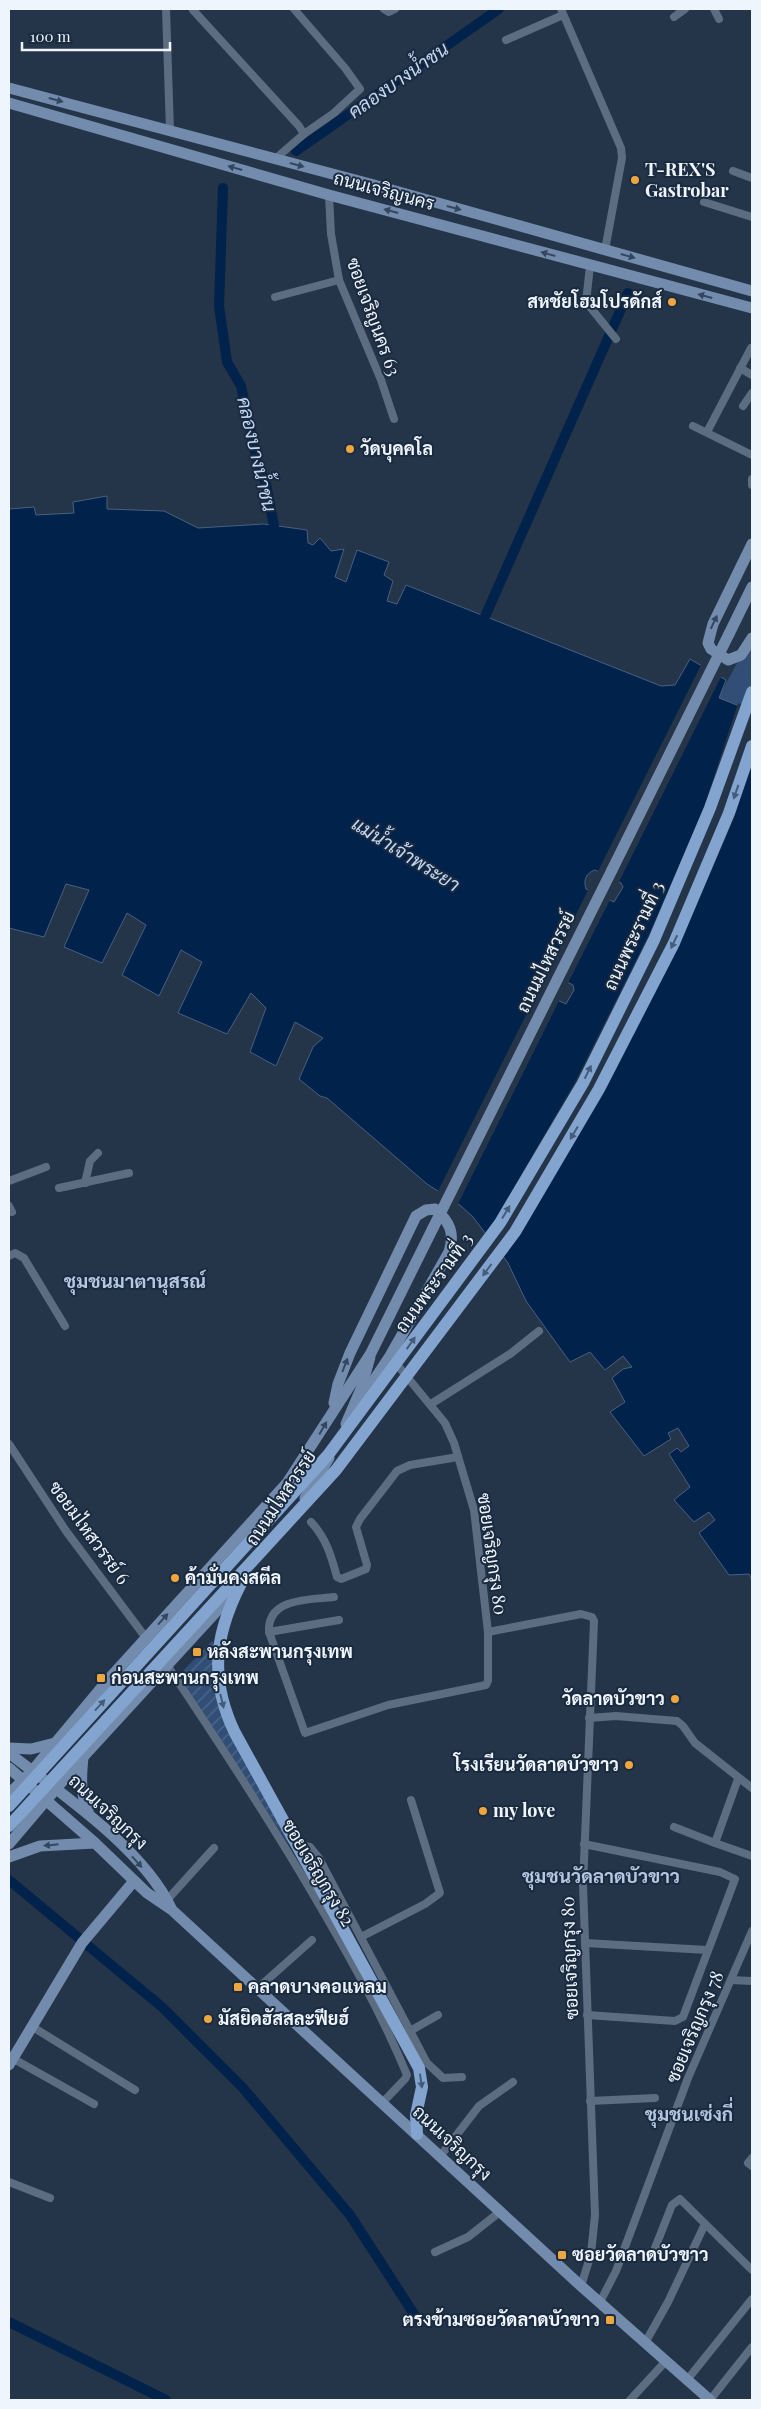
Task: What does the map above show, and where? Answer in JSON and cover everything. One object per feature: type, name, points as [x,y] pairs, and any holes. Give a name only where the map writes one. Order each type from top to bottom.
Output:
[{"type":"main road","name":"ถนนเจริญนคร","points":[[9,88],[751,289]]},
{"type":"main road","name":"ถนนเจริญนคร","points":[[9,103],[329,195],[752,308]]},
{"type":"main road","points":[[329,195],[332,174]]},
{"type":"main road","points":[[752,544],[713,624],[708,637],[708,643],[711,649],[728,660],[741,656],[752,638]]},
{"type":"main road","name":"ถนนมไหสวรรย์","points":[[22,1781],[146,1638],[287,1483],[371,1352],[752,587]]},
{"type":"main road","name":"ถนนพระรามที่ 3","points":[[9,1806],[328,1455],[500,1223],[583,1083],[654,940],[710,808],[752,692]]},
{"type":"main road","name":"ถนนพระรามที่ 3","points":[[9,1826],[336,1470],[515,1232],[599,1090],[674,943],[729,813],[752,746]]},
{"type":"main road","points":[[332,1412],[338,1384],[350,1353],[416,1216],[426,1210],[435,1209],[446,1218],[452,1230],[453,1241],[445,1260],[390,1356],[353,1410]]},
{"type":"main road","name":"ถนนมไหสวรรย์","points":[[47,1800],[236,1590],[289,1522],[327,1461],[353,1410],[367,1370],[371,1352]]},
{"type":"main road","points":[[255,1556],[235,1593],[224,1624],[217,1666],[219,1690],[224,1711],[419,2068],[422,2087],[416,2115],[417,2134]]},
{"type":"main road","points":[[9,1748],[31,1748],[55,1743]]},
{"type":"main road","name":"ถนนเจริญกรุง","points":[[9,1752],[58,1788],[90,1816],[130,1854],[170,1905],[258,1988],[581,2286],[710,2400]]},
{"type":"main road","points":[[84,1757],[80,1780],[82,1796],[90,1816]]},
{"type":"main road","name":"ถนนเจริญกรุง","points":[[9,1768],[95,1843],[134,1881],[170,1905]]},
{"type":"main road","points":[[9,1794],[22,1781]]},
{"type":"main road","points":[[9,1844],[47,1800]]},
{"type":"main road","points":[[9,1857],[40,1846],[95,1843]]},
{"type":"main road","points":[[10,2061],[85,1939],[134,1881]]},
{"type":"street","points":[[166,9],[170,131]]},
{"type":"street","points":[[275,159],[304,134],[334,113],[360,89],[345,68],[294,9]]},
{"type":"street","points":[[384,9],[389,12],[395,9]]},
{"type":"street","points":[[674,17],[685,9]]},
{"type":"street","points":[[714,9],[719,18]]},
{"type":"street","points":[[193,10],[290,115],[304,134]]},
{"type":"street","points":[[506,40],[562,12],[580,48],[621,148],[622,158],[605,250]]},
{"type":"street","points":[[733,171],[752,178]]},
{"type":"street","name":"ซอยเจริญนคร 63","points":[[329,195],[331,234],[339,280],[381,380],[394,419]]},
{"type":"street","points":[[704,202],[752,217]]},
{"type":"street","points":[[590,266],[586,302],[616,339]]},
{"type":"street","points":[[275,296],[339,280]]},
{"type":"street","points":[[707,432],[751,348]]},
{"type":"street","points":[[740,368],[752,375]]},
{"type":"street","points":[[743,406],[752,393]]},
{"type":"street","points":[[693,426],[752,455]]},
{"type":"street","points":[[752,479],[752,485]]},
{"type":"street","points":[[85,1183],[90,1161],[98,1153]]},
{"type":"street","points":[[9,1181],[46,1167]]},
{"type":"street","points":[[59,1188],[129,1173]]},
{"type":"street","points":[[9,1256],[15,1253],[24,1258],[65,1326]]},
{"type":"street","points":[[431,1404],[510,1354],[539,1331]]},
{"type":"street","name":"ซอยเจริญกรุง 80","points":[[390,1356],[445,1423],[458,1458],[477,1523],[488,1632],[581,1614],[592,1617],[584,1844],[585,1943],[595,2215],[590,2254],[581,2286]]},
{"type":"street","name":"ซอยมไหสวรรย์ 6","points":[[9,1444],[66,1532],[146,1638]]},
{"type":"street","points":[[311,1522],[321,1533],[328,1545],[337,1577],[344,1578],[367,1568],[356,1528],[360,1519],[397,1471],[410,1465],[458,1458]]},
{"type":"street","points":[[334,1597],[296,1601],[281,1606],[269,1622],[269,1632],[305,1733],[384,1706],[486,1685],[488,1681],[488,1632]]},
{"type":"street","points":[[269,1632],[339,1620]]},
{"type":"street","name":"ซอยเจริญกรุง 82","points":[[167,1665],[286,1847],[358,1972],[392,2038],[406,2075],[405,2079],[383,2102]]},
{"type":"street","points":[[589,1718],[616,1716],[677,1721],[684,1726],[695,1744],[752,1788]]},
{"type":"street","points":[[715,1843],[738,1779]]},
{"type":"street","points":[[361,1937],[426,1904],[440,1893],[411,1800]]},
{"type":"street","points":[[674,1827],[752,1856]]},
{"type":"street","points":[[286,1847],[295,1844],[310,1847],[319,1858],[427,2063],[443,2078],[462,2077]]},
{"type":"street","points":[[584,1844],[720,1872],[736,1879],[683,2017],[675,2021],[588,2015]]},
{"type":"street","points":[[170,1905],[214,1848]]},
{"type":"street","name":"ซอยเจริญกรุง 78","points":[[600,2302],[616,2271],[688,2078],[752,1932]]},
{"type":"street","points":[[258,1988],[312,1940]]},
{"type":"street","points":[[585,1943],[708,1950]]},
{"type":"street","points":[[731,1980],[752,1981]]},
{"type":"street","points":[[410,2031],[438,2016]]},
{"type":"street","points":[[30,2026],[135,2090]]},
{"type":"street","points":[[10,2061],[94,2104]]},
{"type":"street","points":[[440,2155],[480,2106],[514,2082]]},
{"type":"street","points":[[590,2101],[655,2098]]},
{"type":"street","points":[[752,2158],[748,2163],[752,2166]]},
{"type":"street","points":[[9,2182],[50,2198]]},
{"type":"street","points":[[655,2248],[672,2205],[677,2199],[685,2203],[752,2270]]},
{"type":"street","points":[[435,2252],[468,2237],[501,2211]]},
{"type":"street","points":[[645,2343],[668,2302],[705,2224]]},
{"type":"street","points":[[687,2380],[752,2299]]},
{"type":"street","points":[[710,2400],[752,2347]]},
{"type":"street","points":[[630,2400],[666,2361]]},
{"type":"shaded area","points":[[752,636],[752,711],[718,698]]},
{"type":"shaded area","points":[[212,1641],[223,1659],[221,1673],[230,1718],[297,1837],[288,1843],[179,1675]]},
{"type":"water","name":"แม่น้ำเจ้าพระยา","points":[[107,496],[107,509],[164,511],[198,528],[264,524],[307,530],[308,543],[313,545],[320,538],[331,551],[344,549],[335,577],[346,582],[357,550],[389,562],[384,575],[393,581],[387,601],[397,604],[406,585],[661,686],[675,685],[690,659],[726,680],[719,698],[752,711],[752,1580],[749,1574],[729,1575],[699,1533],[715,1520],[709,1512],[694,1522],[674,1500],[690,1487],[669,1454],[677,1448],[681,1452],[689,1446],[678,1428],[668,1433],[671,1439],[644,1456],[610,1412],[625,1402],[612,1378],[623,1369],[632,1367],[623,1356],[605,1370],[590,1352],[570,1362],[526,1301],[508,1263],[473,1217],[461,1206],[427,1184],[327,1098],[320,1096],[299,1079],[313,1047],[323,1038],[295,1022],[276,1066],[250,1052],[266,1008],[251,993],[227,1034],[178,1013],[202,962],[181,950],[159,996],[122,975],[146,925],[127,913],[102,963],[64,947],[89,890],[66,884],[44,937],[9,928],[9,509],[34,507],[36,515],[74,513],[73,502]],"holes":[[[595,870],[621,883],[623,887],[614,902],[586,889],[586,877]],[[546,972],[573,985],[574,990],[566,1004],[537,991],[537,980]]]},
{"type":"pier","points":[[702,663],[722,675],[618,884],[597,873]]},
{"type":"pier","points":[[738,703],[752,709],[752,764],[732,823],[679,945],[501,1258],[484,1235],[496,1218],[575,1082],[649,934],[703,810]]},
{"type":"pier","points":[[589,888],[611,898],[567,985],[546,975]]},
{"type":"pier","points":[[539,989],[560,999],[457,1206],[437,1193]]},
{"type":"waterway","name":"คลองบางน้ำชน","points":[[296,151],[499,9]]},
{"type":"waterway","name":"คลองบางน้ำชน","points":[[223,188],[219,306],[227,362],[241,386],[257,461],[266,484],[274,526],[271,537]]},
{"type":"waterway","points":[[480,628],[628,293]]},
{"type":"waterway","points":[[9,1880],[162,2007],[243,2088],[350,2215],[414,2314]]},
{"type":"waterway","points":[[9,2322],[166,2400]]},
{"type":"place","name":"T-REX'S Gastrobar","points":[[635,180]]},
{"type":"place","name":"สหชัยโฮมโปรดักส์","points":[[672,302]]},
{"type":"place","name":"วัดบุคคโล","points":[[350,449]]},
{"type":"place","name":"ค้ามั่นคงสตีล","points":[[175,1578]]},
{"type":"place","name":"หลังสะพานกรุงเทพ","points":[[197,1652]]},
{"type":"place","name":"ก่อนสะพานกรุงเทพ","points":[[101,1678]]},
{"type":"place","name":"วัดลาดบัวขาว","points":[[675,1699]]},
{"type":"place","name":"โรงเรียนวัดลาดบัวขาว","points":[[629,1765]]},
{"type":"place","name":"my love","points":[[483,1811]]},
{"type":"place","name":"คลาดบางคอแหลม","points":[[238,1987]]},
{"type":"place","name":"มัสยิดฮัสสละฟียฮ์","points":[[208,2019]]},
{"type":"place","name":"ซอยวัดลาดบัวขาว","points":[[562,2255]]},
{"type":"place","name":"ตรงข้ามซอยวัดลาดบัวขาว","points":[[610,2320]]},
{"type":"district","name":"ชุมชนมาตานุสรณ์","points":[[135,1281]]},
{"type":"district","name":"ชุมชนวัดลาดบัวขาว","points":[[601,1876]]},
{"type":"district","name":"ชุมชนเซ่งกี่","points":[[689,2114]]}]
